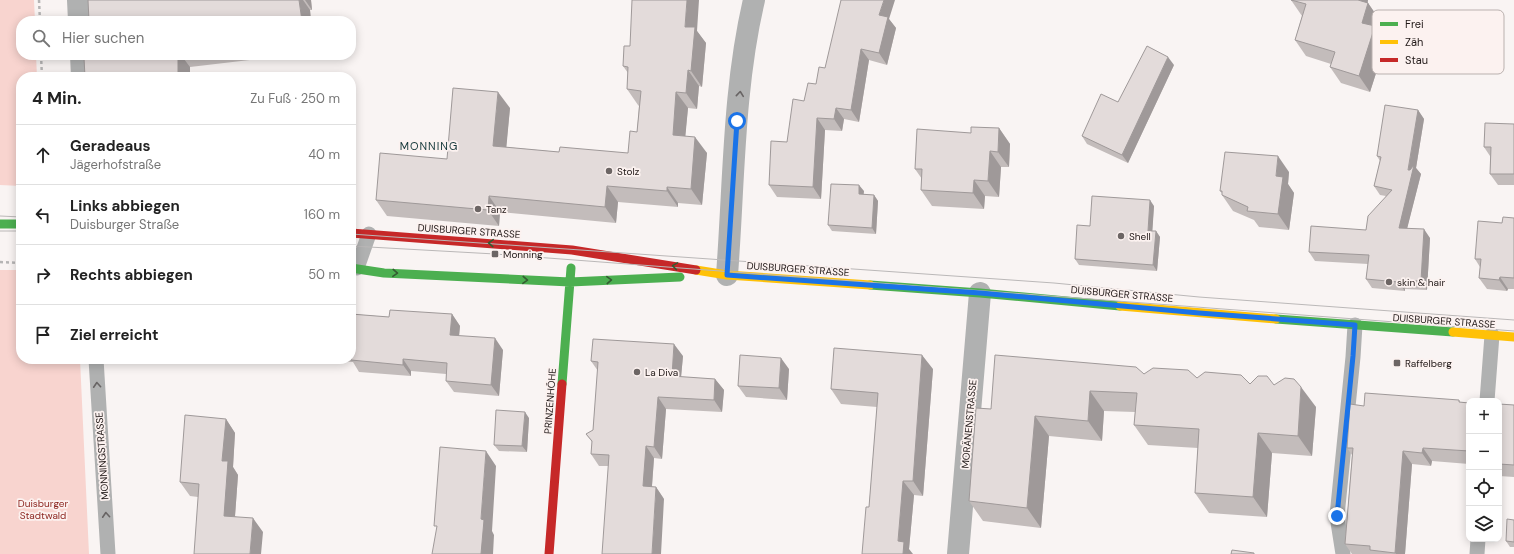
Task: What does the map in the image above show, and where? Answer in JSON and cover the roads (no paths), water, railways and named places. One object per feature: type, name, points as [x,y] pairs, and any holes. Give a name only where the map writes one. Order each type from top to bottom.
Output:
[{"type":"main road","points":[[0,224],[16,224]]},
{"type":"main road","name":"DUISBURGER STRASSE","points":[[356,233],[572,250],[727,275],[980,293],[1199,313],[1514,336]]},
{"type":"main road","name":"PRINZENHÖHE","points":[[549,554],[572,250]]},
{"type":"main road","name":"DUISBURGER STRASSE","points":[[356,268],[384,273],[570,282],[727,275]]},
{"type":"street","points":[[78,0],[79,16]]},
{"type":"street","points":[[727,275],[735,147],[746,33],[754,0]]},
{"type":"street","points":[[81,60],[82,72]]},
{"type":"street","name":"MORÄNENSTRASSE","points":[[958,554],[980,293]]},
{"type":"lane","points":[[356,263],[369,234]]},
{"type":"lane","points":[[1343,554],[1337,516],[1355,325]]},
{"type":"lane","points":[[1487,398],[1492,335]]},
{"type":"lane","name":"MONNINGSTRASSE","points":[[96,364],[108,554]]},
{"type":"lane","points":[[1477,554],[1478,542]]},
{"type":"tram line","points":[[0,216],[16,217]]},
{"type":"tram line","points":[[0,231],[16,231]]},
{"type":"tram line","points":[[356,234],[1054,283],[1199,297],[1514,320]]},
{"type":"tram line","points":[[356,246],[495,254],[1514,331]]},
{"type":"place","name":"Stolz","points":[[609,171]]},
{"type":"place","name":"Tanz","points":[[478,209]]},
{"type":"place","name":"Shell","points":[[1121,236]]},
{"type":"place","name":"Monning","points":[[495,254]]},
{"type":"place","name":"skin & hair","points":[[1389,282]]},
{"type":"place","name":"Raffelberg","points":[[1397,363]]},
{"type":"place","name":"La Diva","points":[[637,372]]},
{"type":"district","name":"MONNING","points":[[429,146]]},
{"type":"park label","name":"Duisburger Stadtwald","points":[[43,508]]}]
